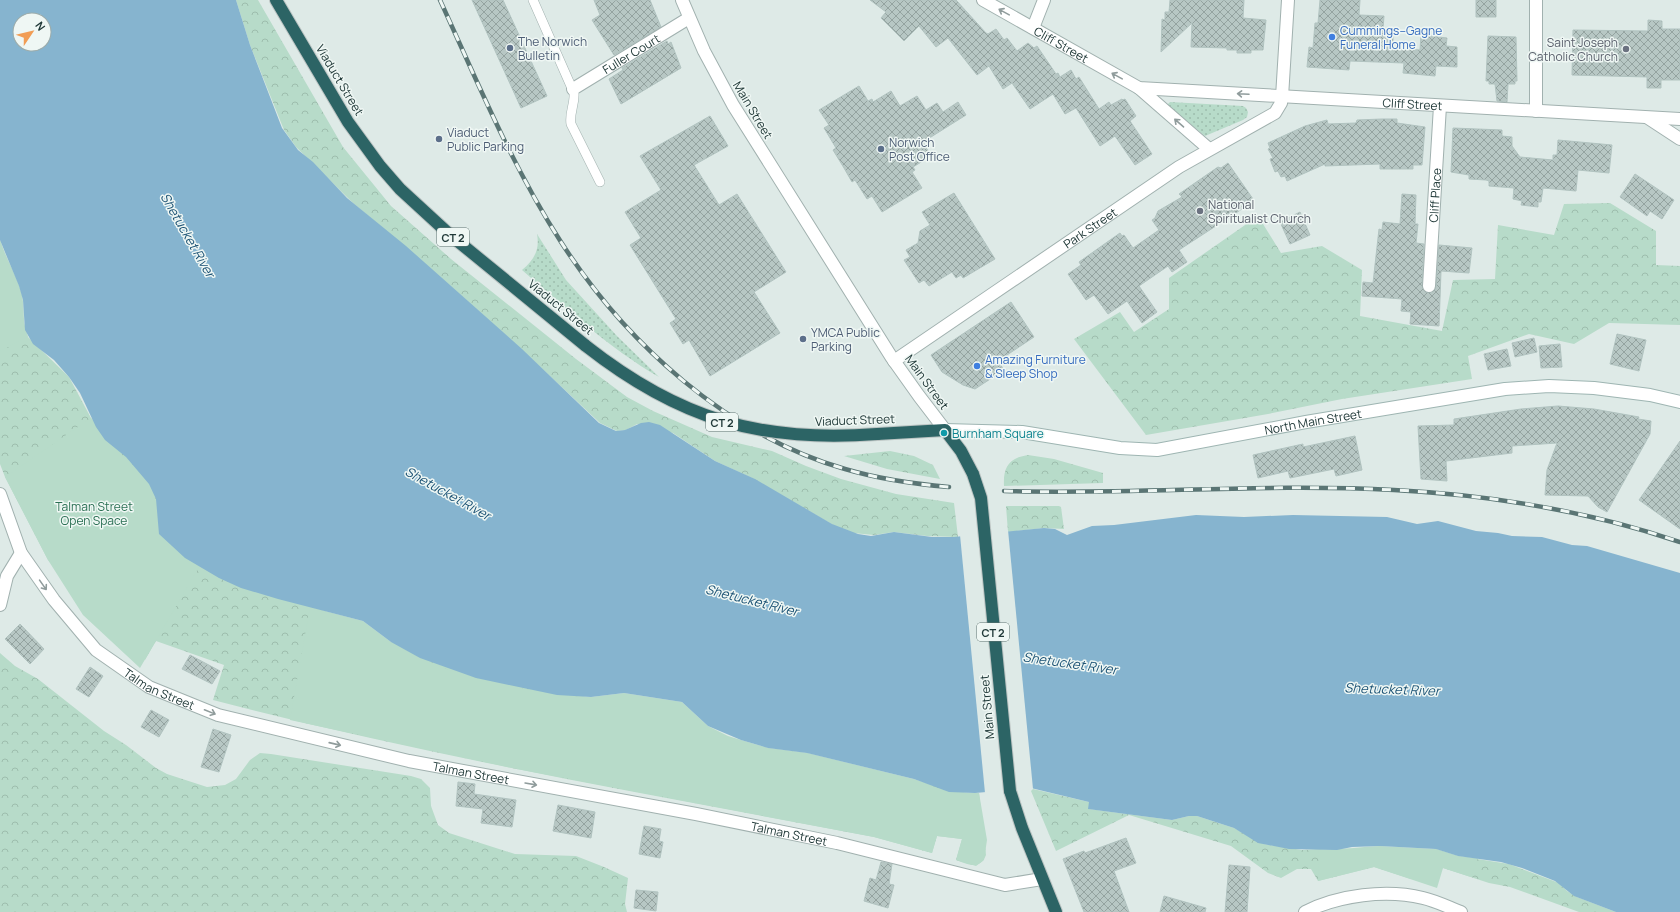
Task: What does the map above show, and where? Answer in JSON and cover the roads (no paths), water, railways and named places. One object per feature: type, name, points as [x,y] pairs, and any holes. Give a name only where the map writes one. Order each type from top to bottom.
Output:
[{"type":"highway","name":"Viaduct Street","points":[[276,0],[348,122],[371,154],[400,189],[450,234],[586,346],[620,371],[652,391],[689,409],[729,424],[762,431],[834,437],[945,430]]},
{"type":"highway","name":"Main Street","points":[[945,430],[961,451],[973,474],[981,498],[1010,791],[1022,828],[1056,912]]},
{"type":"street","name":"Main Street","points":[[682,0],[710,63],[733,105],[894,361],[945,430]]},
{"type":"street","name":"Cliff Street","points":[[983,0],[1139,88],[1209,149]]},
{"type":"street","points":[[1033,28],[1044,0]]},
{"type":"street","points":[[1282,97],[1288,0]]},
{"type":"street","points":[[1536,0],[1536,111]]},
{"type":"street","name":"Fuller Court","points":[[573,89],[690,18]]},
{"type":"street","name":"Cliff Street","points":[[1139,88],[1680,119]]},
{"type":"street","name":"Park Street","points":[[894,361],[1209,149],[1270,117],[1278,109],[1282,97]]},
{"type":"street","name":"Cliff Place","points":[[1429,286],[1440,106]]},
{"type":"street","points":[[1647,117],[1680,139]]},
{"type":"street","name":"North Main Street","points":[[945,430],[1022,432],[1120,448],[1157,450],[1306,422],[1505,389],[1549,386],[1594,388],[1650,395],[1680,402]]},
{"type":"street","name":"Talman Street","points":[[0,494],[21,552],[54,600],[96,650],[149,687],[218,715],[409,761],[696,814],[837,843],[1005,885],[1042,879]]},
{"type":"street","points":[[0,605],[7,576],[21,552]]},
{"type":"street","points":[[1305,912],[1339,900],[1365,895],[1395,894],[1424,898],[1461,912]]},
{"type":"lane","points":[[533,0],[573,89],[575,99],[571,114],[571,124],[600,182]]},
{"type":"water","name":"Shetucket River","points":[[0,0],[236,0],[250,45],[282,128],[298,150],[313,162],[347,198],[406,246],[522,349],[599,423],[616,431],[625,430],[641,423],[649,422],[660,425],[715,461],[755,479],[832,524],[858,534],[871,536],[894,532],[932,537],[954,537],[1044,528],[1055,529],[1067,535],[1092,526],[1114,525],[1196,515],[1244,517],[1293,515],[1387,517],[1417,524],[1438,521],[1476,531],[1512,536],[1542,537],[1572,545],[1587,546],[1680,573],[1680,912],[1616,912],[1574,896],[1555,881],[1522,868],[1501,862],[1458,856],[1436,849],[1380,846],[1352,847],[1337,850],[1289,849],[1258,843],[1234,828],[1197,816],[1189,816],[1172,820],[1088,809],[1089,802],[1031,788],[975,793],[949,792],[914,779],[807,753],[768,748],[741,740],[708,726],[682,702],[624,693],[591,697],[557,695],[476,678],[420,658],[391,642],[363,621],[241,588],[219,578],[185,558],[159,534],[156,499],[149,484],[126,457],[105,440],[96,427],[80,393],[69,377],[54,360],[33,344],[25,330],[23,300],[19,286],[0,240]]},
{"type":"railway","points":[[440,0],[496,123],[543,213],[587,279],[616,315],[648,349],[683,381],[720,409],[760,433],[802,454],[845,469],[871,476],[910,483],[949,487]]},
{"type":"railway","points":[[1004,491],[1102,492],[1248,488],[1345,488],[1431,492],[1503,500],[1575,513],[1645,531],[1680,542]]},
{"type":"place","name":"Cummings–Gagne Funeral Home","points":[[1332,37]]},
{"type":"place","name":"The Norwich Bulletin","points":[[510,48]]},
{"type":"place","name":"Saint Joseph Catholic Church","points":[[1626,49]]},
{"type":"place","name":"Viaduct Public Parking","points":[[439,139]]},
{"type":"place","name":"Norwich Post Office","points":[[881,149]]},
{"type":"place","name":"National Spiritualist Church","points":[[1200,211]]},
{"type":"place","name":"YMCA Public Parking","points":[[803,339]]},
{"type":"place","name":"Amazing Furniture & Sleep Shop","points":[[977,366]]},
{"type":"place","name":"Burnham Square","points":[[944,433]]},
{"type":"park label","name":"Talman Street Open Space","points":[[94,513]]}]
